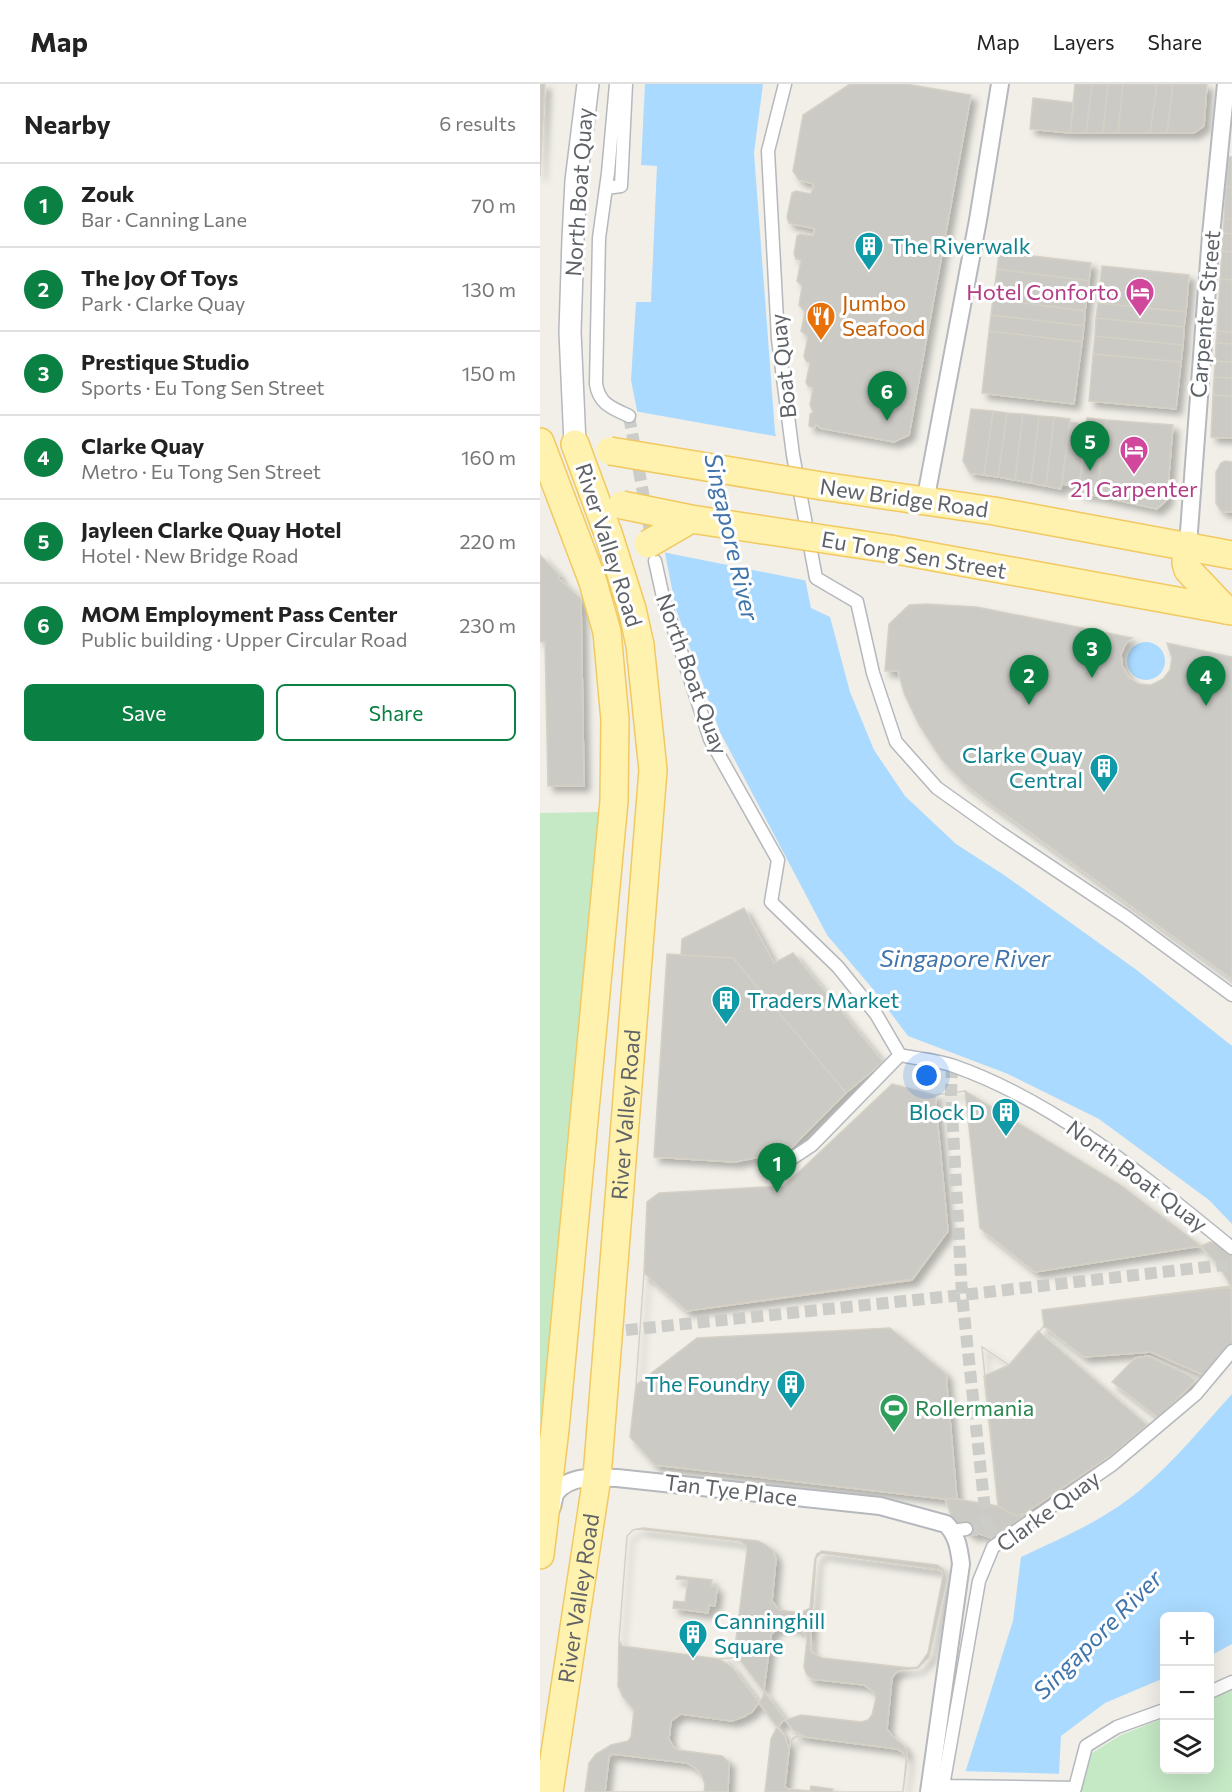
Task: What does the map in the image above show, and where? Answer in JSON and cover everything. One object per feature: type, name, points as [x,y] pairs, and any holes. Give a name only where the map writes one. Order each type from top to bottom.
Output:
[{"type":"main road","name":"New Bridge Road","points":[[540,441],[575,444],[822,486],[994,511],[1188,545],[1232,555]]},
{"type":"main road","name":"River Valley Road","points":[[540,441],[550,490],[593,582],[607,632],[615,720],[614,801],[556,1418],[541,1547]]},
{"type":"main road","name":"River Valley Road","points":[[549,1792],[597,1477],[653,770],[640,645],[621,571],[575,444]]},
{"type":"main road","name":"Eu Tong Sen Street","points":[[550,490],[691,519],[890,549],[1229,611]]},
{"type":"main road","points":[[621,571],[652,553],[691,519]]},
{"type":"main road","points":[[1188,545],[1186,563],[1188,570],[1229,611]]},
{"type":"street","name":"North Boat Quay","points":[[575,444],[570,332],[573,239],[576,181],[588,84]]},
{"type":"street","name":"North Boat Quay","points":[[616,84],[599,238],[596,384],[597,393],[606,405],[629,416]]},
{"type":"street","name":"North Boat Quay","points":[[606,188],[621,186],[626,84]]},
{"type":"street","name":"Boat Quay","points":[[768,152],[762,150],[777,84]]},
{"type":"street","name":"Boat Quay","points":[[785,84],[768,152],[778,339],[793,455],[816,578],[857,602],[873,673],[896,742],[937,788],[1126,917],[1232,996]]},
{"type":"street","points":[[925,502],[978,220],[1000,84]]},
{"type":"street","name":"Carpenter Street","points":[[1188,545],[1210,246],[1226,84]]},
{"type":"street","name":"North Boat Quay","points":[[652,553],[663,597],[711,739],[778,860],[771,903],[838,967],[876,1014],[900,1055],[952,1066],[1001,1086],[1089,1135],[1232,1248]]},
{"type":"street","points":[[782,1166],[812,1145],[900,1055]]},
{"type":"street","name":"Clarke Quay","points":[[944,1789],[979,1581],[993,1547],[1010,1532],[1113,1464],[1196,1394],[1232,1351]]},
{"type":"street","name":"Tan Tye Place","points":[[541,1547],[556,1493],[569,1482],[597,1477],[668,1482],[880,1506],[946,1524],[959,1530],[961,1564],[929,1792]]},
{"type":"street","points":[[1214,1690],[1232,1682]]},
{"type":"street","points":[[944,1789],[963,1786],[1073,1789],[1086,1746],[1116,1727],[1160,1711]]},
{"type":"green space","points":[[600,812],[544,1397],[540,1425],[540,813]]},
{"type":"green space","points":[[1232,1687],[1232,1792],[1080,1792],[1092,1753],[1121,1735],[1160,1720],[1160,1774],[1214,1774],[1214,1696]]},
{"type":"water","name":"Singapore River","points":[[645,84],[763,84],[754,153],[775,432],[811,608],[830,617],[850,692],[874,750],[905,796],[956,844],[1004,875],[1138,971],[1232,1046],[1232,1224],[1209,1200],[1099,1119],[1008,1074],[908,1036],[872,988],[827,935],[720,732],[676,609],[631,380],[636,302],[651,302],[657,166],[641,165]]},
{"type":"water","points":[[1146,642],[1153,643],[1159,648],[1164,654],[1164,668],[1159,674],[1153,679],[1146,680],[1139,679],[1133,674],[1128,668],[1127,661],[1128,654],[1133,648],[1139,643]]},
{"type":"water","name":"Singapore River","points":[[1232,1394],[1232,1644],[1214,1654],[1214,1612],[1160,1612],[1160,1680],[1105,1703],[1061,1736],[1058,1792],[959,1792],[1013,1621],[1021,1557],[1112,1511],[1164,1469]]},
{"type":"pier","points":[[634,411],[780,437],[808,581],[662,552]]},
{"type":"pier","points":[[962,1771],[1062,1774],[1061,1792],[956,1792]]},
{"type":"building","points":[[540,84],[545,84],[540,176]]},
{"type":"building","name":"The Riverwalk","points":[[850,84],[906,84],[971,95],[909,435],[894,442],[820,428],[816,424],[814,428],[809,426],[810,414],[813,412],[810,405],[813,388],[806,382],[810,363],[804,356],[808,337],[801,331],[805,312],[799,305],[802,286],[797,281],[801,260],[796,259],[794,254],[797,236],[800,234],[813,236],[815,229],[789,223],[787,217],[792,193],[796,191],[811,194],[814,184],[799,180],[793,171],[803,115]]},
{"type":"building","points":[[1075,84],[1092,84],[1086,133],[1070,133]]},
{"type":"building","points":[[1092,84],[1108,84],[1103,133],[1086,133]]},
{"type":"building","points":[[1108,84],[1123,84],[1118,133],[1103,133]]},
{"type":"building","points":[[1123,84],[1157,84],[1150,133],[1118,133]]},
{"type":"building","points":[[1157,84],[1173,84],[1167,133],[1150,133]]},
{"type":"building","points":[[1173,84],[1207,84],[1204,126],[1194,133],[1167,133]]},
{"type":"building","points":[[1033,98],[1074,103],[1070,133],[1030,129]]},
{"type":"building","points":[[1228,157],[1232,157],[1232,187],[1226,187]]},
{"type":"building","points":[[1226,187],[1232,187],[1232,219],[1224,219]]},
{"type":"building","points":[[1224,219],[1232,219],[1232,234],[1223,233]]},
{"type":"building","points":[[1223,233],[1232,234],[1232,252],[1222,251]]},
{"type":"building","points":[[1222,251],[1232,252],[1232,280],[1220,279]]},
{"type":"building","points":[[999,252],[1091,263],[1089,281],[997,269]]},
{"type":"building","points":[[1102,266],[1189,275],[1186,312],[1098,303]]},
{"type":"building","points":[[997,269],[1089,281],[1085,311],[993,299]]},
{"type":"building","points":[[1220,279],[1232,280],[1232,332],[1217,331]]},
{"type":"building","points":[[993,299],[1085,311],[1084,326],[991,315]]},
{"type":"building","points":[[1098,303],[1186,312],[1184,327],[1096,318]]},
{"type":"building","points":[[991,315],[1084,326],[1082,342],[989,331]]},
{"type":"building","points":[[1096,318],[1184,327],[1183,345],[1095,336]]},
{"type":"building","points":[[989,331],[1082,342],[1074,404],[982,393]]},
{"type":"building","points":[[1217,331],[1232,332],[1232,344],[1216,343]]},
{"type":"building","points":[[1095,336],[1183,345],[1181,362],[1093,354]]},
{"type":"building","points":[[1216,343],[1232,344],[1232,362],[1215,361]]},
{"type":"building","points":[[1093,354],[1181,362],[1176,409],[1089,401]]},
{"type":"building","points":[[1215,361],[1232,362],[1232,378],[1214,377]]},
{"type":"building","points":[[1214,377],[1232,378],[1232,396],[1213,395]]},
{"type":"building","points":[[1213,395],[1232,396],[1232,438],[1211,437]]},
{"type":"building","points":[[971,409],[993,411],[984,475],[970,473],[963,461]]},
{"type":"building","points":[[993,411],[1007,413],[998,477],[984,475]]},
{"type":"building","points":[[1007,413],[1023,414],[1015,480],[998,477]]},
{"type":"building","points":[[1023,414],[1039,416],[1031,483],[1015,480]]},
{"type":"building","points":[[1039,416],[1054,417],[1046,486],[1031,483]]},
{"type":"building","points":[[1054,417],[1070,419],[1061,489],[1046,486]]},
{"type":"building","points":[[1087,418],[1106,420],[1097,496],[1079,493]]},
{"type":"building","name":"21 Carpenter","points":[[1106,420],[1173,425],[1167,500],[1157,509],[1097,496]]},
{"type":"building","points":[[1070,422],[1087,428],[1079,486],[1062,484]]},
{"type":"building","points":[[1232,462],[1232,512],[1221,511],[1216,503],[1216,472],[1221,463]]},
{"type":"building","points":[[540,555],[560,576],[558,578],[581,599],[584,786],[548,786],[545,642],[540,642]]},
{"type":"building","name":"Clarke Quay Central","points":[[909,605],[977,607],[1132,638],[1126,643],[1121,654],[1122,666],[1129,678],[1139,684],[1151,685],[1163,679],[1170,670],[1172,658],[1167,643],[1232,657],[1232,979],[988,802],[964,783],[942,760],[919,725],[904,693],[898,671],[885,671],[889,624]]},
{"type":"building","points":[[744,908],[774,963],[793,953],[883,1062],[846,1093],[733,958],[681,955],[682,939]]},
{"type":"building","name":"Traders Market","points":[[667,954],[733,958],[846,1093],[788,1151],[735,1162],[654,1157]]},
{"type":"building","points":[[892,1084],[935,1095],[948,1231],[912,1279],[687,1311],[644,1273],[647,1202],[659,1193],[784,1186]]},
{"type":"building","points":[[965,1091],[980,1228],[1035,1272],[1201,1246],[1219,1266],[1231,1286],[1042,1310],[1044,1326],[1009,1365],[982,1347],[998,1506],[957,1499],[946,1374],[890,1328],[697,1338],[636,1385],[644,1273],[687,1311],[912,1279],[948,1231],[935,1095]]},
{"type":"building","points":[[965,1091],[980,1228],[1035,1272],[1201,1246],[1210,1242],[1225,1245],[1232,1250],[1232,1287],[1042,1310],[1044,1326],[1009,1365],[984,1376],[998,1506],[1016,1516],[1025,1513],[1013,1529],[995,1539],[980,1534],[972,1535],[953,1520],[945,1499],[957,1499],[946,1374],[890,1328],[697,1338],[636,1385],[644,1273],[687,1311],[912,1280],[948,1231],[935,1095]]},
{"type":"building","name":"Block D","points":[[965,1091],[1119,1184],[1201,1246],[1035,1272],[980,1228]]},
{"type":"building","points":[[1231,1286],[1232,1344],[1204,1375],[1151,1352],[1084,1357],[1044,1326],[1042,1310]]},
{"type":"building","name":"The Foundry","points":[[890,1328],[946,1374],[957,1499],[655,1465],[630,1437],[636,1385],[697,1338]]},
{"type":"building","points":[[1038,1331],[1147,1425],[1111,1455],[1025,1513],[1016,1516],[998,1506],[982,1347],[1009,1365]]},
{"type":"building","points":[[1149,1356],[1190,1376],[1195,1381],[1159,1418],[1112,1382],[1135,1358]]},
{"type":"building","name":"Canninghill Square","points":[[643,1528],[758,1541],[766,1545],[773,1551],[776,1559],[772,1601],[779,1610],[801,1613],[810,1608],[815,1559],[822,1551],[937,1565],[943,1569],[947,1579],[929,1657],[918,1668],[901,1670],[896,1672],[892,1678],[887,1729],[904,1746],[907,1753],[903,1792],[765,1792],[771,1739],[783,1721],[801,1715],[861,1722],[868,1720],[872,1715],[876,1698],[874,1692],[864,1685],[812,1679],[807,1675],[804,1667],[807,1639],[805,1633],[794,1627],[779,1626],[771,1635],[763,1697],[752,1712],[732,1721],[681,1714],[671,1721],[669,1739],[674,1748],[722,1756],[729,1762],[728,1792],[585,1792],[589,1763],[596,1754],[611,1745],[628,1741],[631,1737],[634,1710],[623,1697],[618,1686],[619,1640],[627,1536],[633,1530]]},
{"type":"building","points":[[633,1530],[740,1541],[746,1545],[734,1655],[731,1658],[719,1659],[622,1646],[619,1640],[627,1536]],"holes":[[[677,1576],[712,1580],[711,1586],[717,1587],[715,1606],[709,1605],[708,1613],[673,1608],[674,1601],[685,1602],[688,1580],[676,1579]]]},
{"type":"building","points":[[821,1553],[942,1570],[943,1576],[928,1653],[918,1667],[822,1658],[812,1653],[810,1649],[816,1558]]},
{"type":"building","points":[[735,1644],[740,1660],[793,1730],[807,1737],[793,1738],[789,1750],[785,1737],[732,1667],[719,1659],[731,1658],[734,1655]]},
{"type":"building","points":[[797,1736],[897,1749],[903,1752],[907,1761],[903,1792],[832,1792],[833,1789],[811,1786],[810,1791],[787,1789],[785,1786],[790,1742]]},
{"type":"building","points":[[612,1754],[687,1763],[701,1774],[705,1784],[704,1792],[605,1792],[609,1757]]},
{"type":"tunnel","points":[[629,416],[652,542]]},
{"type":"tunnel","points":[[952,1066],[951,1093],[962,1295],[987,1529]]},
{"type":"tunnel","points":[[608,1332],[1232,1264]]},
{"type":"tunnel","points":[[966,1529],[1007,1532]]},
{"type":"place","name":"The Riverwalk","points":[[869,272]]},
{"type":"place","name":"Hotel Conforto","points":[[1140,318]]},
{"type":"place","name":"Jumbo Seafood","points":[[821,342]]},
{"type":"place","name":"MOM Employment Pass Center","points":[[887,421]]},
{"type":"place","name":"Jayleen Clarke Quay Hotel","points":[[1090,471]]},
{"type":"place","name":"21 Carpenter","points":[[1134,476]]},
{"type":"place","name":"Prestique Studio","points":[[1092,678]]},
{"type":"place","name":"The Joy Of Toys","points":[[1029,705]]},
{"type":"place","name":"Clarke Quay","points":[[1206,706]]},
{"type":"place","name":"Clarke Quay Central","points":[[1104,794]]},
{"type":"place","name":"Traders Market","points":[[726,1026]]},
{"type":"place","name":"Block D","points":[[1006,1138]]},
{"type":"place","name":"Zouk","points":[[777,1193]]},
{"type":"place","name":"The Foundry","points":[[791,1410]]},
{"type":"place","name":"Rollermania","points":[[894,1434]]},
{"type":"place","name":"Canninghill Square","points":[[693,1660]]}]
